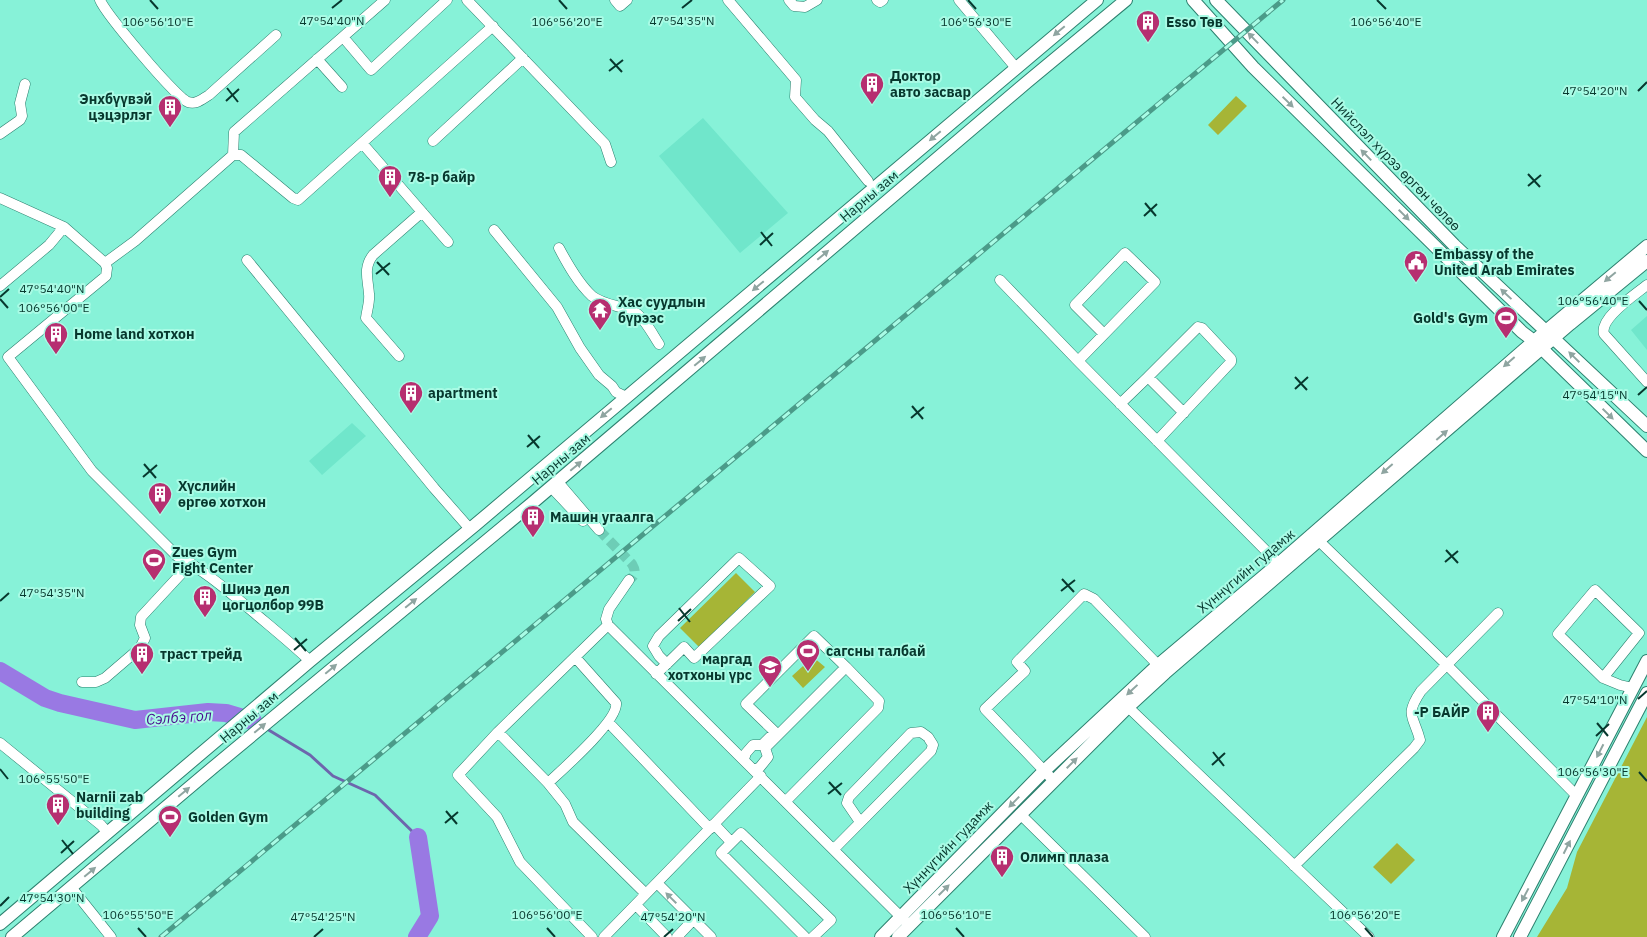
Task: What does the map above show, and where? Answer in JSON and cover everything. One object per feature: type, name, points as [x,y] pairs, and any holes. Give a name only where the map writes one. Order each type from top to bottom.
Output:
[{"type":"main road","name":"Нарны зам","points":[[0,924],[275,690],[472,527],[1097,0]]},
{"type":"main road","name":"Нарны зам","points":[[12,937],[488,540],[1126,0]]},
{"type":"main road","name":"Нийслэл хүрээ өргөн чөлөө","points":[[1192,0],[1253,68],[1522,332],[1538,345],[1647,451]]},
{"type":"main road","name":"Нийслэл хүрээ өргөн чөлөө","points":[[1216,0],[1454,245],[1647,426]]},
{"type":"main road","points":[[836,221],[845,224],[848,234]]},
{"type":"main road","name":"Хүннүгийн гудамж","points":[[1551,335],[1647,246]]},
{"type":"main road","name":"Хүннүгийн гудамж","points":[[881,937],[905,921],[1020,814],[1128,707],[1282,567],[1538,345],[1647,261]]},
{"type":"main road","name":"Хүннүгийн гудамж","points":[[898,937],[905,921],[1044,771],[1158,665],[1282,567],[1319,541],[1538,345]]},
{"type":"main road","points":[[472,527],[484,532],[488,540]]},
{"type":"main road","points":[[1503,937],[1647,661]]},
{"type":"main road","points":[[1520,937],[1647,693]]},
{"type":"main road","points":[[1569,809],[1583,816]]},
{"type":"street","points":[[100,0],[102,5],[158,74],[181,98],[189,103],[197,102],[208,95],[276,34]]},
{"type":"street","points":[[233,155],[234,132],[385,0]]},
{"type":"street","points":[[343,37],[371,70],[447,0]]},
{"type":"street","points":[[467,0],[605,144],[611,162]]},
{"type":"street","points":[[615,0],[620,6],[626,0]]},
{"type":"street","points":[[728,0],[796,80],[795,97],[814,120],[828,131],[868,181]]},
{"type":"street","points":[[789,0],[794,6],[805,7],[816,0]]},
{"type":"street","points":[[877,0],[880,2],[883,0]]},
{"type":"street","points":[[959,0],[1016,68]]},
{"type":"street","points":[[105,263],[134,241],[233,155],[241,155],[286,193],[298,200],[493,26]]},
{"type":"street","points":[[317,58],[342,87]]},
{"type":"street","points":[[433,140],[523,58]]},
{"type":"street","points":[[0,134],[20,120],[22,116],[20,103],[25,84]]},
{"type":"street","points":[[362,143],[448,242]]},
{"type":"street","points":[[0,198],[64,227],[105,263],[107,268],[106,276],[4,360],[92,471],[177,556],[191,564],[238,599],[310,661]]},
{"type":"street","points":[[399,356],[366,318],[370,296],[366,269],[373,255],[422,212]]},
{"type":"street","points":[[0,286],[48,245],[64,227]]},
{"type":"street","points":[[494,230],[557,307],[580,348],[600,375],[616,392],[626,397]]},
{"type":"street","points":[[559,248],[571,271],[594,297],[638,314],[659,344]]},
{"type":"street","points":[[1078,361],[1155,282],[1125,253],[1075,305],[1104,334]]},
{"type":"street","points":[[247,260],[428,481],[472,527]]},
{"type":"street","points":[[1000,280],[1282,567]]},
{"type":"street","points":[[1647,285],[1611,316],[1605,322],[1603,329],[1604,334],[1647,382]]},
{"type":"street","points":[[1120,404],[1198,327],[1202,328],[1231,359],[1231,362],[1157,441]]},
{"type":"street","points":[[1148,377],[1184,412]]},
{"type":"street","points":[[554,484],[596,531]]},
{"type":"street","points":[[1319,541],[1447,665],[1576,795]]},
{"type":"street","points":[[656,674],[667,664],[684,647],[694,658],[770,586],[739,558],[659,636],[653,646],[667,664]]},
{"type":"street","points":[[82,682],[96,682],[105,678],[140,648],[145,638],[140,625],[141,617],[191,564]]},
{"type":"street","points":[[629,580],[609,609],[606,619],[608,625],[786,800],[905,921]]},
{"type":"street","points":[[1603,678],[1639,633],[1596,590],[1558,634],[1603,678],[1633,688]]},
{"type":"street","points":[[1054,781],[985,708],[1025,670],[1017,662],[1084,594],[1094,600],[1158,665]]},
{"type":"street","points":[[1294,866],[1414,748],[1420,740],[1412,717],[1412,704],[1421,691],[1498,613]]},
{"type":"street","points":[[592,937],[520,862],[496,817],[458,775],[498,732],[608,625]]},
{"type":"street","points":[[744,759],[746,753],[753,745],[762,745],[774,732],[746,704],[814,636],[879,701],[878,708],[786,800]]},
{"type":"street","points":[[548,783],[608,723],[617,708],[616,703],[575,657]]},
{"type":"street","points":[[604,937],[712,826],[758,773],[768,757],[765,748],[846,667]]},
{"type":"street","points":[[1128,707],[1369,937]]},
{"type":"street","points":[[608,723],[712,826],[731,842]]},
{"type":"street","points":[[498,732],[548,783],[565,804],[573,822],[646,894]]},
{"type":"street","points":[[834,849],[931,751],[933,744],[928,737],[921,732],[911,733],[849,797],[847,803],[860,822]]},
{"type":"street","points":[[0,743],[101,825],[108,833]]},
{"type":"street","points":[[1020,814],[1145,937]]},
{"type":"street","points":[[805,937],[721,853],[741,833],[830,920],[813,937]]},
{"type":"street","points":[[657,883],[711,937]]},
{"type":"street","points":[[71,887],[111,937]]},
{"type":"street","points":[[636,905],[667,937]]},
{"type":"street","points":[[677,937],[693,920]]},
{"type":"shaded area","points":[[1236,96],[1247,106],[1218,135],[1208,125]]},
{"type":"shaded area","points":[[703,118],[788,213],[740,253],[659,156]]},
{"type":"shaded area","points":[[1647,316],[1647,350],[1631,330]]},
{"type":"shaded area","points":[[352,423],[366,436],[322,475],[309,461]]},
{"type":"shaded area","points":[[736,573],[755,592],[699,647],[680,628]]},
{"type":"shaded area","name":"сагсны талбай","points":[[813,657],[825,667],[803,688],[792,676]]},
{"type":"shaded area","points":[[1647,717],[1647,937],[1537,937],[1567,888],[1577,852]]},
{"type":"shaded area","points":[[1397,843],[1415,860],[1391,884],[1373,867]]},
{"type":"waterway","name":"Сэлбэ гол","points":[[0,671],[45,698],[135,720],[208,712],[226,713],[253,721]]},
{"type":"waterway","name":"Сэлбэ гол","points":[[267,729],[310,755],[333,776],[375,795],[418,837]]},
{"type":"waterway","points":[[417,937],[430,916],[418,837]]},
{"type":"tunnel","points":[[599,530],[632,564],[635,573],[629,580]]},
{"type":"railway","points":[[161,937],[1283,0]]},
{"type":"place","name":"Esso Төв","points":[[1148,43]]},
{"type":"place","name":"Доктор авто засвар","points":[[872,105]]},
{"type":"place","name":"Энхбүүвэй цэцэрлэг","points":[[170,128]]},
{"type":"place","name":"78-р байр","points":[[390,198]]},
{"type":"place","name":"Embassy of the United Arab Emirates","points":[[1416,283]]},
{"type":"place","name":"Хас суудлын бүрээс","points":[[600,331]]},
{"type":"place","name":"Gold's Gym","points":[[1506,339]]},
{"type":"place","name":"Home land хотхон","points":[[56,355]]},
{"type":"place","name":"apartment","points":[[411,414]]},
{"type":"place","name":"Хүслийн өргөө хотхон","points":[[160,515]]},
{"type":"place","name":"Машин угаалга","points":[[533,538]]},
{"type":"place","name":"Zues Gym Fight Center","points":[[154,581]]},
{"type":"place","name":"Шинэ дөл цогцолбор 99В","points":[[205,618]]},
{"type":"place","name":"сагсны талбай","points":[[808,672]]},
{"type":"place","name":"траст трейд","points":[[142,675]]},
{"type":"place","name":"маргад хотхоны үрс","points":[[770,688]]},
{"type":"place","name":"-Р БАЙР","points":[[1488,733]]},
{"type":"place","name":"Narnii zab building","points":[[58,826]]},
{"type":"place","name":"Golden Gym","points":[[170,838]]},
{"type":"place","name":"Олимп плаза","points":[[1002,878]]}]
